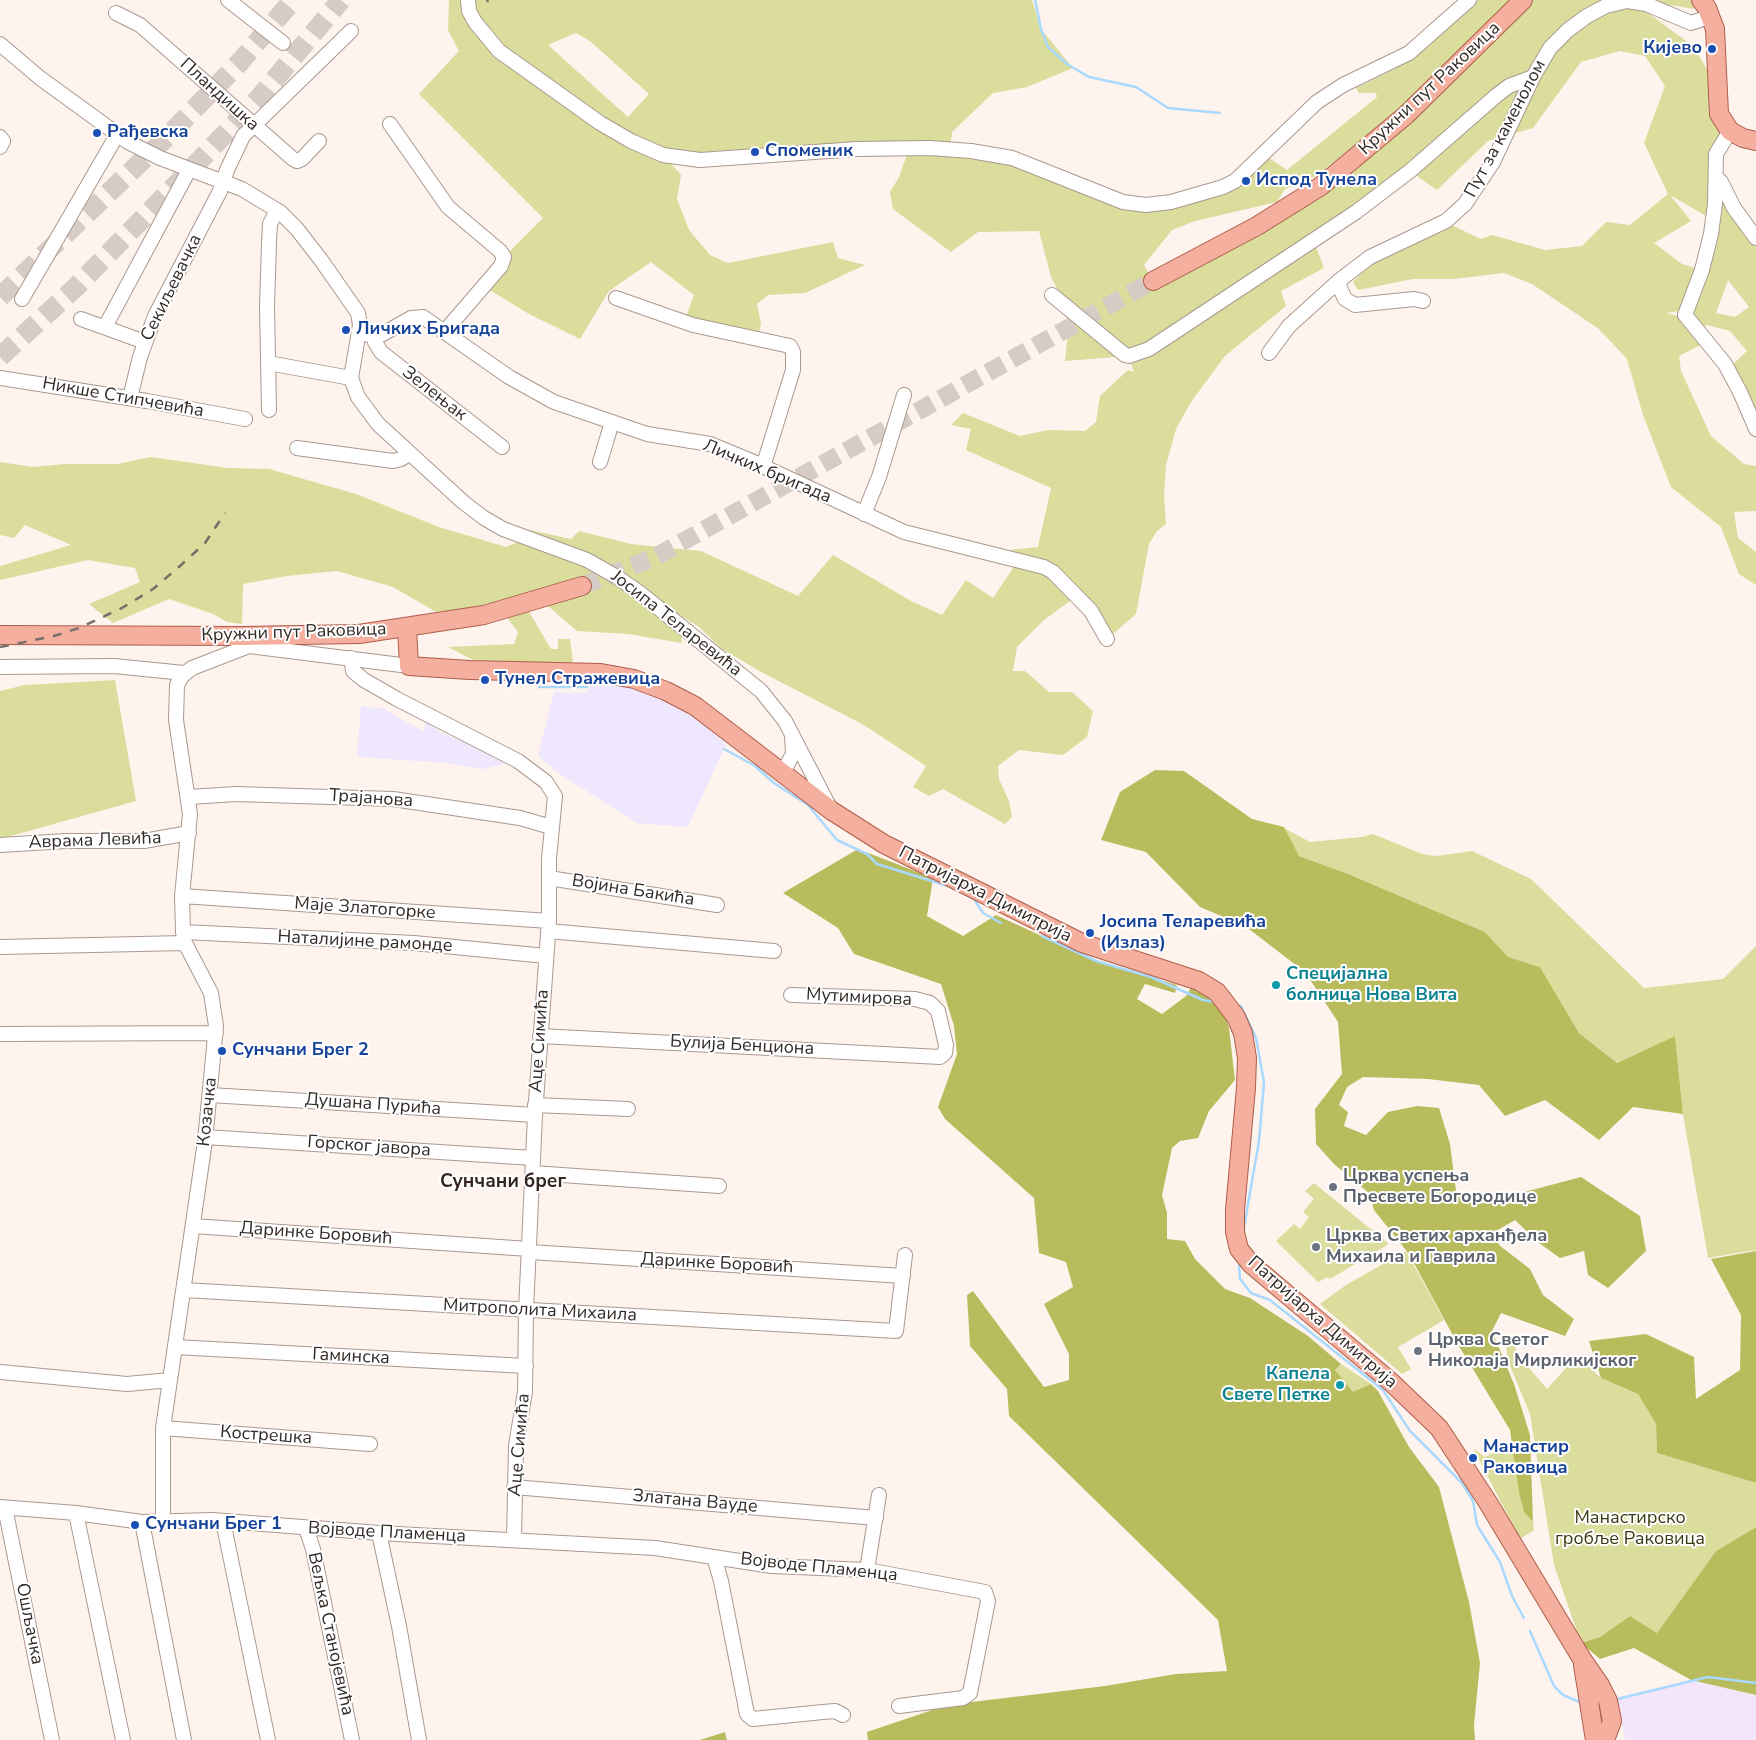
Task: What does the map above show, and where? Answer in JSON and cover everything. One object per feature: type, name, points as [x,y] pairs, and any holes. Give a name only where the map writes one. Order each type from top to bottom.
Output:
[{"type":"main road","name":"Кружни пут Раковица","points":[[1153,281],[1257,226],[1321,186],[1406,115],[1524,0]]},
{"type":"main road","points":[[1701,0],[1711,16],[1716,35],[1717,107],[1722,121],[1730,131],[1743,138],[1756,141]]},
{"type":"main road","name":"Кружни пут Раковица","points":[[0,635],[348,634],[406,628],[484,615],[582,586]]},
{"type":"main road","points":[[406,628],[410,666]]},
{"type":"main road","name":"Патријарха Димитрија","points":[[410,666],[469,670],[582,672],[634,679],[666,691],[695,706],[832,811],[884,844],[1082,943],[1199,981],[1221,997],[1232,1010],[1243,1033],[1247,1058],[1235,1210],[1235,1232],[1243,1255],[1362,1360],[1390,1382],[1439,1428],[1487,1502],[1582,1659],[1600,1684],[1608,1701],[1612,1721],[1605,1740]]},
{"type":"main road","name":"Патријарха Димитрија","points":[[1582,1659],[1594,1740]]},
{"type":"street","points":[[228,0],[283,43]]},
{"type":"street","points":[[468,0],[469,10],[475,22],[499,51],[600,123],[631,142],[664,155],[700,160],[857,149],[900,148],[990,154],[1012,158],[1041,168],[1122,202],[1146,205],[1171,202],[1223,188],[1244,174],[1317,102],[1343,85],[1410,53],[1469,0]]},
{"type":"street","name":"Пут за каменолом","points":[[1269,353],[1289,326],[1341,279],[1370,257],[1446,221],[1466,204],[1493,162],[1533,77],[1550,48],[1568,30],[1587,16],[1606,6],[1627,1],[1646,4],[1691,23],[1696,23],[1711,16]]},
{"type":"street","name":"Пландишка","points":[[116,13],[140,26],[252,126],[297,161],[319,141]]},
{"type":"street","name":"Секиљевачка","points":[[130,398],[145,342],[164,297],[224,182],[237,147],[252,126],[289,94],[351,31]]},
{"type":"street","points":[[0,44],[40,78],[117,135],[140,149],[258,197],[277,210],[296,229],[352,304],[359,319],[359,332],[351,378],[268,363]]},
{"type":"street","points":[[1052,295],[1125,354],[1129,356],[1149,350],[1356,212],[1410,171],[1497,95],[1509,86],[1533,77]]},
{"type":"street","points":[[390,124],[448,207],[504,257],[501,266],[445,331]]},
{"type":"street","points":[[1730,131],[1716,154],[1715,204],[1710,234],[1702,270],[1684,314],[1725,364],[1756,429]]},
{"type":"street","points":[[22,299],[117,135]]},
{"type":"street","points":[[0,137],[3,141],[0,147]]},
{"type":"street","points":[[106,328],[189,170]]},
{"type":"street","points":[[1716,176],[1734,208],[1756,238]]},
{"type":"street","points":[[269,410],[266,306],[270,224],[277,210]]},
{"type":"street","points":[[1341,279],[1340,291],[1349,303],[1364,305],[1414,298],[1423,301]]},
{"type":"street","points":[[616,298],[693,325],[790,346],[793,352],[793,370],[763,467]]},
{"type":"street","name":"Личких бригада","points":[[374,336],[418,316],[429,320],[523,386],[554,402],[647,434],[705,443],[763,467],[904,532],[1049,569],[1091,611],[1107,639]]},
{"type":"street","points":[[81,319],[145,342]]},
{"type":"street","points":[[359,332],[374,336]]},
{"type":"street","name":"Зелењак","points":[[374,336],[381,352],[502,446]]},
{"type":"street","name":"Никше Стипчевића","points":[[0,378],[130,398],[246,419]]},
{"type":"street","name":"Јосипа Теларевића","points":[[351,378],[366,410],[378,424],[484,518],[503,529],[587,560],[640,593],[761,691],[778,710],[792,732],[832,811]]},
{"type":"street","points":[[864,514],[879,477],[904,395]]},
{"type":"street","points":[[600,462],[612,422]]},
{"type":"street","points":[[297,448],[393,461],[410,454]]},
{"type":"street","points":[[0,667],[114,666],[184,673],[196,666],[249,646],[351,658]]},
{"type":"street","name":"Патријарха Димитрија","points":[[351,658],[377,664],[410,666]]},
{"type":"street","name":"Аце Симића","points":[[351,658],[353,671],[374,687],[510,756],[546,782],[555,796],[551,827],[548,926],[535,1110],[526,1310],[525,1392],[516,1445],[514,1539]]},
{"type":"street","name":"Козачка","points":[[163,1522],[163,1428],[205,1137],[216,1033],[211,993],[184,938],[182,896],[189,833],[189,797],[181,757],[176,706],[177,685],[184,673]]},
{"type":"street","points":[[785,774],[793,754],[792,732]]},
{"type":"street","points":[[785,774],[798,771],[804,755]]},
{"type":"street","name":"Трајанова","points":[[189,797],[227,794],[393,799],[520,818],[551,827]]},
{"type":"street","name":"Аврама Левића","points":[[0,845],[144,841],[189,833]]},
{"type":"street","name":"Војина Бакића","points":[[549,878],[717,905]]},
{"type":"street","name":"Маје Златогорке","points":[[182,896],[548,926],[774,951]]},
{"type":"street","name":"Наталијине рамонде","points":[[0,947],[184,938],[414,943],[546,956]]},
{"type":"street","name":"Мутимирова","points":[[791,995],[916,1000],[930,1003],[938,1011],[946,1045],[943,1055]]},
{"type":"street","points":[[0,1034],[216,1033]]},
{"type":"street","name":"Булија Бенциона","points":[[540,1036],[940,1058],[943,1055]]},
{"type":"street","name":"Душана Пурића","points":[[210,1095],[535,1110],[628,1109]]},
{"type":"street","name":"Горског јавора","points":[[205,1137],[533,1158]]},
{"type":"street","points":[[533,1173],[719,1186]]},
{"type":"street","name":"Даринке Боровић","points":[[193,1226],[903,1276]]},
{"type":"street","points":[[903,1276],[905,1255]]},
{"type":"street","name":"Митрополита Михаила","points":[[184,1290],[896,1331],[903,1276]]},
{"type":"street","name":"Гаминска","points":[[175,1348],[526,1366]]},
{"type":"street","points":[[0,1372],[127,1384],[170,1380]]},
{"type":"street","name":"Кострешка","points":[[163,1428],[370,1444]]},
{"type":"street","name":"Златана Вауде","points":[[514,1487],[876,1518]]},
{"type":"street","points":[[866,1570],[879,1495]]},
{"type":"street","name":"Војводе Пламенца","points":[[3,1507],[76,1513],[142,1522],[223,1521],[379,1533],[655,1548],[772,1566],[866,1570],[981,1590],[988,1597],[970,1692],[963,1698],[899,1706]]},
{"type":"street","name":"Ошљачка","points":[[3,1507],[52,1740]]},
{"type":"street","points":[[76,1513],[123,1740]]},
{"type":"street","points":[[223,1521],[268,1740]]},
{"type":"street","points":[[142,1522],[184,1740]]},
{"type":"street","name":"Вељка Станојевића","points":[[306,1528],[313,1549],[352,1740]]},
{"type":"street","points":[[379,1533],[399,1626],[419,1740]]},
{"type":"street","name":"Војводе Пламенца","points":[[714,1557],[733,1640],[744,1708],[750,1717],[761,1718],[835,1711],[844,1714]]},
{"type":"shaded area","points":[[593,677],[609,679],[679,706],[703,723],[726,744],[688,827],[637,823],[558,773],[538,756],[554,692],[587,693]]},
{"type":"shaded area","points":[[361,706],[384,709],[424,732],[426,722],[443,734],[508,758],[503,764],[485,769],[448,763],[357,757]]},
{"type":"shaded area","points":[[1155,770],[1184,771],[1252,819],[1284,827],[1299,856],[1348,874],[1485,932],[1508,957],[1540,967],[1579,1033],[1617,1063],[1675,1036],[1683,1114],[1633,1107],[1599,1140],[1545,1100],[1505,1116],[1479,1085],[1428,1079],[1363,1077],[1347,1087],[1339,1105],[1348,1112],[1344,1126],[1366,1135],[1388,1112],[1417,1106],[1439,1108],[1450,1144],[1456,1191],[1475,1205],[1581,1177],[1640,1216],[1646,1251],[1608,1288],[1588,1275],[1584,1251],[1560,1258],[1539,1243],[1515,1220],[1496,1231],[1499,1245],[1530,1269],[1543,1295],[1574,1319],[1565,1336],[1501,1313],[1492,1331],[1514,1384],[1530,1435],[1533,1522],[1524,1512],[1519,1493],[1510,1430],[1457,1343],[1409,1254],[1374,1210],[1370,1194],[1334,1164],[1316,1144],[1315,1109],[1342,1074],[1338,1022],[1305,972],[1245,926],[1200,907],[1146,852],[1101,840],[1120,792]]},
{"type":"shaded area","points":[[858,849],[933,878],[927,916],[963,936],[996,915],[1096,961],[1177,985],[1175,993],[1145,984],[1137,999],[1162,1014],[1186,996],[1192,986],[1208,993],[1223,1009],[1229,1028],[1235,1080],[1209,1111],[1198,1138],[1180,1141],[1172,1148],[1162,1195],[1167,1213],[1167,1239],[1185,1241],[1195,1259],[1225,1289],[1250,1298],[1308,1336],[1341,1364],[1335,1370],[1353,1392],[1371,1384],[1378,1391],[1409,1447],[1439,1487],[1469,1602],[1480,1663],[1474,1725],[1475,1740],[868,1740],[867,1732],[947,1705],[1105,1686],[1176,1674],[1227,1671],[1218,1620],[1009,1416],[1007,1389],[970,1346],[967,1295],[973,1291],[1044,1387],[1069,1380],[1069,1354],[1044,1304],[1073,1287],[1066,1262],[1039,1253],[1034,1198],[945,1119],[938,1107],[957,1054],[954,1026],[941,984],[854,954],[838,928],[783,893]]},
{"type":"shaded area","points":[[1756,1251],[1756,1483],[1657,1453],[1656,1424],[1638,1394],[1601,1378],[1589,1341],[1646,1334],[1694,1357],[1696,1399],[1740,1370],[1741,1315],[1711,1259]]},
{"type":"shaded area","points":[[1756,1527],[1756,1695],[1691,1680],[1634,1648],[1600,1659],[1581,1643],[1600,1637],[1630,1616],[1657,1633],[1716,1551]]},
{"type":"shaded area","points":[[1691,1680],[1756,1695],[1756,1740],[1625,1740],[1617,1699]]},
{"type":"shaded area","points":[[725,1732],[727,1740],[700,1740]]},
{"type":"green space","points":[[449,0],[1032,0],[1041,29],[1073,68],[1027,87],[993,93],[952,132],[950,150],[971,151],[1146,205],[1223,187],[1255,163],[1269,158],[1287,170],[1377,97],[1376,93],[1359,93],[1356,88],[1395,69],[1421,51],[1478,0],[1516,0],[1401,109],[1316,176],[1285,189],[1277,202],[1195,221],[1172,230],[1144,265],[1153,281],[1321,186],[1523,0],[1691,0],[1696,6],[1694,9],[1664,4],[1648,13],[1693,46],[1717,86],[1722,121],[1716,177],[1756,238],[1756,410],[1746,407],[1728,369],[1747,351],[1730,331],[1707,325],[1697,331],[1706,342],[1679,356],[1681,371],[1711,436],[1744,464],[1756,466],[1756,511],[1734,512],[1738,538],[1756,552],[1756,585],[1739,574],[1721,527],[1671,487],[1643,415],[1627,359],[1599,329],[1532,284],[1504,273],[1454,279],[1413,279],[1358,290],[1353,282],[1372,261],[1447,223],[1481,239],[1492,235],[1545,250],[1582,246],[1606,222],[1630,225],[1668,194],[1644,143],[1665,86],[1645,56],[1620,51],[1581,62],[1533,128],[1488,141],[1437,190],[1410,171],[1314,241],[1324,268],[1281,291],[1286,306],[1225,356],[1191,402],[1176,429],[1166,465],[1164,495],[1166,524],[1157,531],[1149,544],[1136,614],[1107,639],[1077,596],[1044,620],[1017,647],[1013,671],[1025,671],[1049,692],[1072,692],[1093,711],[1087,737],[1063,755],[1019,750],[998,766],[999,779],[1009,801],[1012,817],[1005,824],[943,789],[929,796],[913,787],[926,766],[864,725],[763,673],[722,649],[698,626],[681,616],[682,643],[628,634],[577,631],[534,594],[474,608],[436,612],[393,587],[337,571],[287,576],[243,584],[242,624],[227,622],[213,614],[169,599],[113,623],[89,604],[140,582],[135,568],[88,560],[0,580],[0,566],[71,545],[25,525],[14,538],[0,535],[0,462],[33,467],[65,464],[117,464],[151,457],[228,468],[269,469],[356,494],[439,527],[506,547],[518,542],[525,529],[571,539],[579,531],[631,544],[701,551],[798,596],[833,555],[911,601],[942,615],[966,580],[993,598],[1017,562],[1005,559],[1009,550],[1038,547],[1051,488],[966,450],[971,429],[951,425],[963,413],[1020,436],[1048,430],[1085,431],[1096,422],[1100,396],[1128,370],[1134,372],[1128,356],[1065,361],[1070,313],[1051,277],[1039,231],[978,232],[951,252],[893,209],[890,192],[899,177],[909,149],[664,156],[681,175],[677,199],[689,230],[710,255],[728,263],[833,242],[838,258],[865,265],[805,293],[768,295],[757,304],[761,323],[758,338],[684,322],[694,295],[651,262],[609,291],[580,339],[529,314],[483,286],[504,257],[543,218],[419,94],[459,51],[448,30]],"holes":[[[576,33],[590,41],[649,94],[628,117],[548,45]],[[1670,195],[1713,220],[1701,270],[1682,264],[1654,243],[1691,221]],[[1728,280],[1749,307],[1735,317],[1716,313]],[[1688,303],[1686,318],[1666,313],[1679,311]]]},
{"type":"green space","points":[[528,610],[551,649],[558,649],[558,639],[570,639],[573,661],[566,666],[485,666],[448,647],[514,644],[518,632],[504,614]]},
{"type":"green space","points":[[115,680],[136,801],[0,839],[0,691],[25,685]]},
{"type":"green space","points":[[1284,828],[1310,842],[1362,837],[1373,834],[1422,854],[1436,856],[1472,851],[1531,879],[1644,988],[1723,979],[1756,946],[1756,1250],[1708,1258],[1683,1114],[1675,1036],[1617,1063],[1579,1033],[1540,967],[1508,957],[1485,932],[1348,874],[1299,856]]},
{"type":"green space","points":[[1314,1183],[1389,1244],[1330,1279],[1328,1277],[1318,1282],[1276,1241],[1294,1224],[1300,1229],[1309,1217],[1303,1212],[1314,1199],[1305,1191]]},
{"type":"green space","points":[[1406,1251],[1444,1320],[1398,1347],[1411,1369],[1402,1374],[1320,1304],[1346,1285]]},
{"type":"green space","name":"Манастирско гробље Раковица","points":[[1512,1342],[1523,1361],[1547,1389],[1577,1356],[1601,1378],[1638,1394],[1656,1424],[1657,1453],[1756,1483],[1756,1527],[1716,1551],[1657,1633],[1630,1616],[1600,1637],[1581,1643],[1554,1565],[1530,1414],[1508,1361],[1506,1344]]},
{"type":"green space","points":[[1341,1364],[1371,1384],[1353,1393],[1335,1370]]},
{"type":"green space","points":[[1513,1443],[1519,1493],[1524,1512],[1533,1522],[1534,1530],[1520,1539],[1473,1448],[1485,1457]]},
{"type":"waterway","points":[[1035,0],[1041,29],[1048,47],[1067,64],[1089,77],[1136,87],[1168,108],[1220,113]]},
{"type":"waterway","points":[[539,687],[587,687]]},
{"type":"waterway","points":[[724,749],[755,766],[774,783],[808,805],[837,840],[867,854],[877,864],[948,886]]},
{"type":"waterway","points":[[955,889],[974,899],[983,913],[1001,923]]},
{"type":"waterway","points":[[1042,936],[1096,961],[1151,977],[1203,1000],[1215,1002]]},
{"type":"waterway","points":[[1241,1006],[1256,1038],[1264,1082],[1259,1141],[1243,1233]]},
{"type":"waterway","points":[[1239,1264],[1240,1279],[1251,1293],[1270,1300],[1383,1390],[1410,1431],[1462,1483],[1473,1501],[1477,1525],[1500,1562],[1512,1596],[1524,1618]]},
{"type":"waterway","points":[[1530,1631],[1554,1686],[1563,1695],[1582,1703]]},
{"type":"waterway","points":[[1617,1699],[1708,1677],[1756,1683]]},
{"type":"tunnel","points":[[0,297],[171,133],[240,62],[293,0]]},
{"type":"tunnel","points":[[0,357],[76,287],[199,161],[260,97],[341,0]]},
{"type":"tunnel","points":[[582,586],[655,557],[1153,281]]},
{"type":"railway","points":[[0,647],[54,636],[79,628],[122,608],[153,589],[205,543],[225,513]]},
{"type":"place","name":"Кијево","points":[[1712,49]]},
{"type":"place","name":"Рађевска","points":[[97,133]]},
{"type":"place","name":"Споменик","points":[[755,152]]},
{"type":"place","name":"Испод Тунела","points":[[1246,181]]},
{"type":"place","name":"Личких Бригада","points":[[346,330]]},
{"type":"place","name":"Тунел Стражевица","points":[[485,680]]},
{"type":"place","name":"Јосипа Теларевића (Излаз)","points":[[1090,933]]},
{"type":"place","name":"Специјална болница Нова Вита","points":[[1276,985]]},
{"type":"place","name":"Сунчани Брег 2","points":[[222,1051]]},
{"type":"place","name":"Црква успења Пресвете Богородице","points":[[1333,1187]]},
{"type":"place","name":"Црква Светих арханђела Михаила и Гаврила","points":[[1316,1247]]},
{"type":"place","name":"Црква Светог Николаја Мирликијског","points":[[1418,1351]]},
{"type":"place","name":"Капела Свете Петке","points":[[1340,1385]]},
{"type":"place","name":"Манастир Раковица","points":[[1473,1458]]},
{"type":"place","name":"Сунчани Брег 1","points":[[135,1525]]},
{"type":"district","name":"Сунчани брег","points":[[503,1182]]}]
